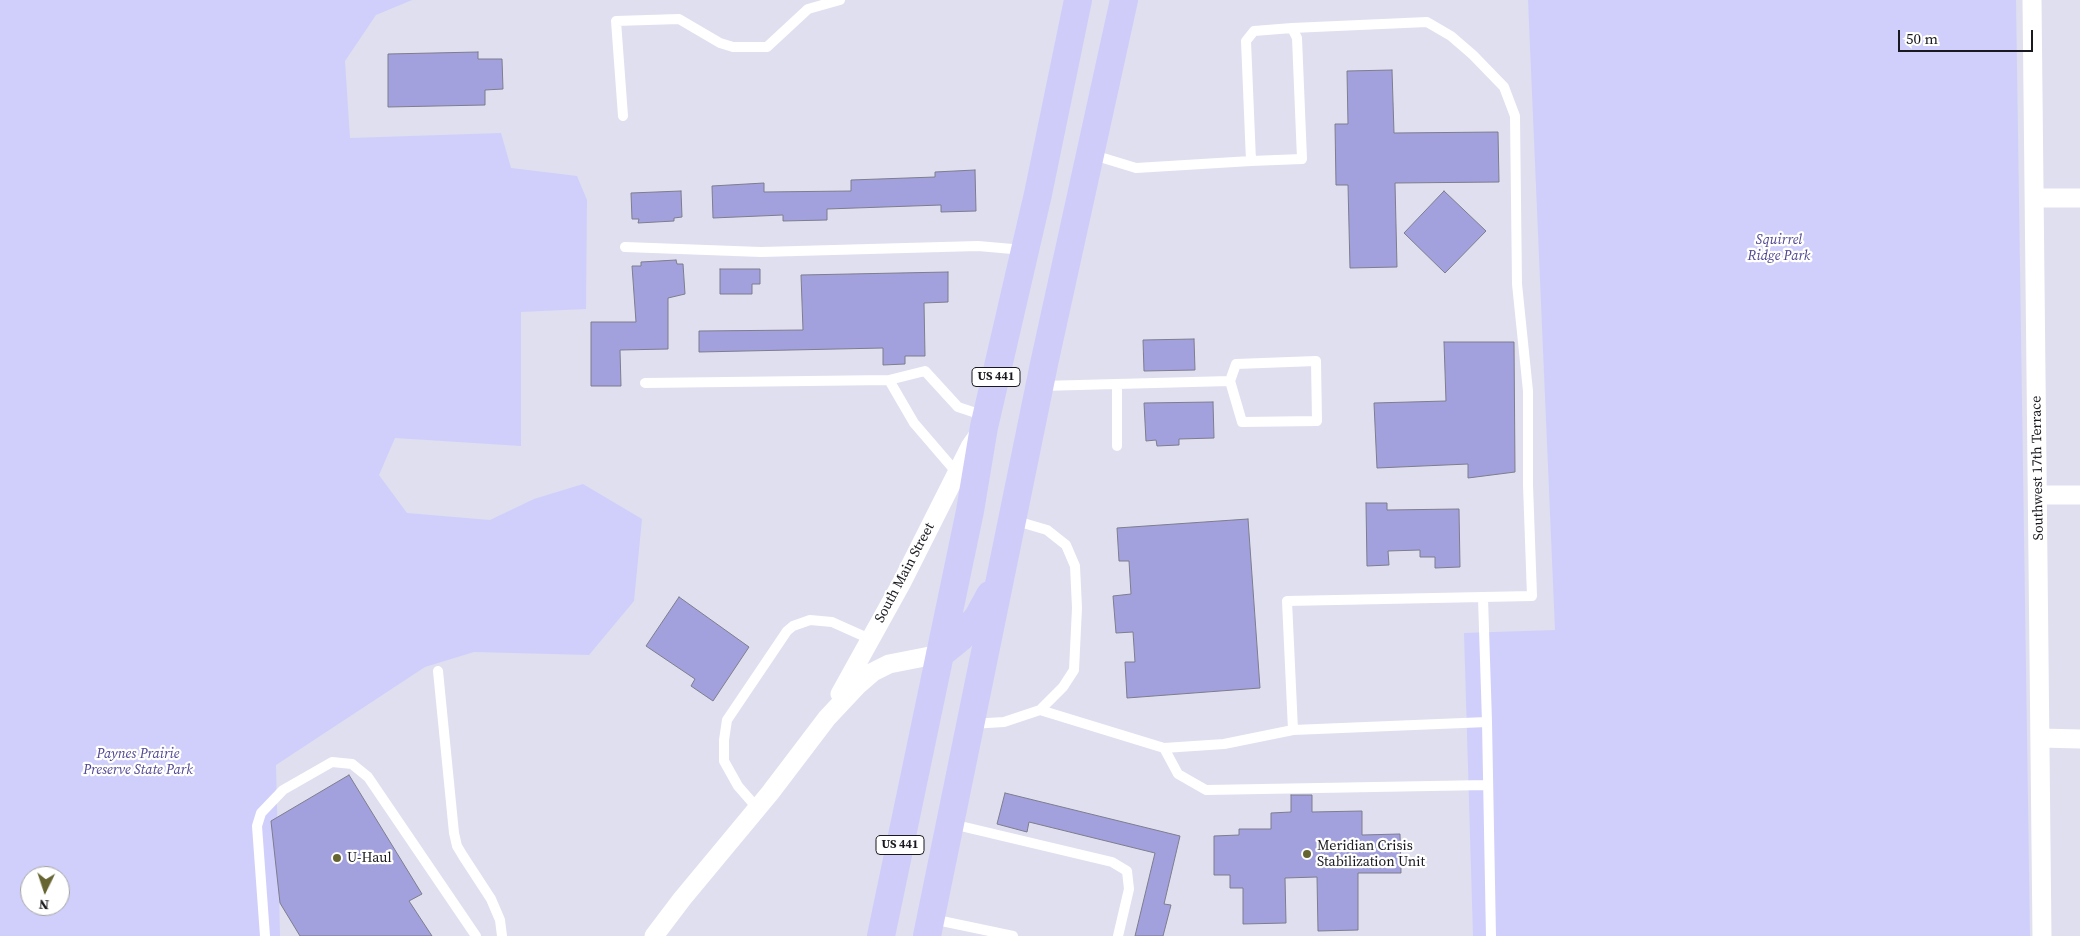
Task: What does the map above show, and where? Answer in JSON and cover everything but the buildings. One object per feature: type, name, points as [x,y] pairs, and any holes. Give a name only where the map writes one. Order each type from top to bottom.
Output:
[{"type":"main road","name":"US 441","points":[[881,936],[970,511],[985,422],[1026,250],[1078,0]]},
{"type":"main road","name":"US 441","points":[[929,927],[1040,386],[1124,0]]},
{"type":"main road","points":[[1049,142],[1089,154]]},
{"type":"main road","points":[[970,511],[1012,520]]},
{"type":"main road","points":[[940,654],[961,637],[978,617],[1000,577]]},
{"type":"street","name":"Southwest 17th Terrace","points":[[2032,0],[2039,495],[2042,936]]},
{"type":"street","points":[[2035,198],[2080,198]]},
{"type":"street","name":"South Main Street","points":[[654,936],[682,899],[758,808],[826,718],[901,584],[970,447],[985,422]]},
{"type":"street","points":[[2039,495],[2080,495]]},
{"type":"street","name":"South Main Street","points":[[826,718],[873,672],[889,664],[940,654]]},
{"type":"street","points":[[2041,738],[2080,739]]},
{"type":"lane","points":[[623,116],[616,21],[679,19],[720,43],[733,46],[767,47],[808,9],[840,0]]},
{"type":"lane","points":[[1251,161],[1246,40],[1254,30],[1427,22],[1451,36],[1473,55],[1504,87],[1515,116],[1517,284],[1528,391],[1528,484],[1532,596],[1287,601],[1292,730]]},
{"type":"lane","points":[[1089,154],[1136,168],[1302,159],[1298,38],[1292,28]]},
{"type":"lane","points":[[625,248],[761,252],[978,246],[1026,250]]},
{"type":"lane","points":[[1316,361],[1317,421],[1242,422],[1230,382],[1236,364],[1316,361]]},
{"type":"lane","points":[[645,383],[889,380],[924,371],[958,407],[985,422]]},
{"type":"lane","points":[[889,380],[914,423],[957,473]]},
{"type":"lane","points":[[1040,386],[1230,382]]},
{"type":"lane","points":[[1117,385],[1117,446]]},
{"type":"lane","points":[[970,724],[1004,722],[1040,710],[1063,687],[1074,670],[1077,608],[1075,566],[1066,545],[1047,530],[1012,520]]},
{"type":"lane","points":[[1483,598],[1491,936]]},
{"type":"lane","points":[[758,808],[738,786],[724,761],[724,740],[727,720],[787,631],[793,626],[810,620],[832,622],[870,639]]},
{"type":"lane","points":[[438,671],[454,833],[457,846],[491,899],[500,920],[502,936]]},
{"type":"lane","points":[[1040,710],[1164,748],[1224,744],[1292,730],[1487,722]]},
{"type":"lane","points":[[1164,748],[1178,774],[1206,790],[1487,785]]},
{"type":"lane","points":[[265,936],[257,826],[261,813],[282,790],[332,762],[352,764],[368,777],[476,936]]},
{"type":"lane","points":[[950,823],[1112,862],[1127,871],[1129,889],[1118,936]]},
{"type":"lane","points":[[929,927],[1013,936]]},
{"type":"green space","name":"Paynes Prairie Preserve State Park","points":[[0,0],[412,0],[376,15],[345,61],[350,138],[501,133],[511,168],[577,176],[587,200],[586,309],[521,312],[521,446],[395,438],[379,475],[407,513],[490,520],[534,499],[583,484],[642,519],[634,601],[589,655],[474,652],[425,667],[276,765],[280,936],[0,936]]},
{"type":"green space","name":"Squirrel Ridge Park","points":[[1528,0],[2016,0],[2030,936],[1473,936],[1464,633],[1555,630]]},
{"type":"place","name":"Meridian Crisis Stabilization Unit","points":[[1307,854]]},
{"type":"place","name":"U-Haul","points":[[337,858]]}]
